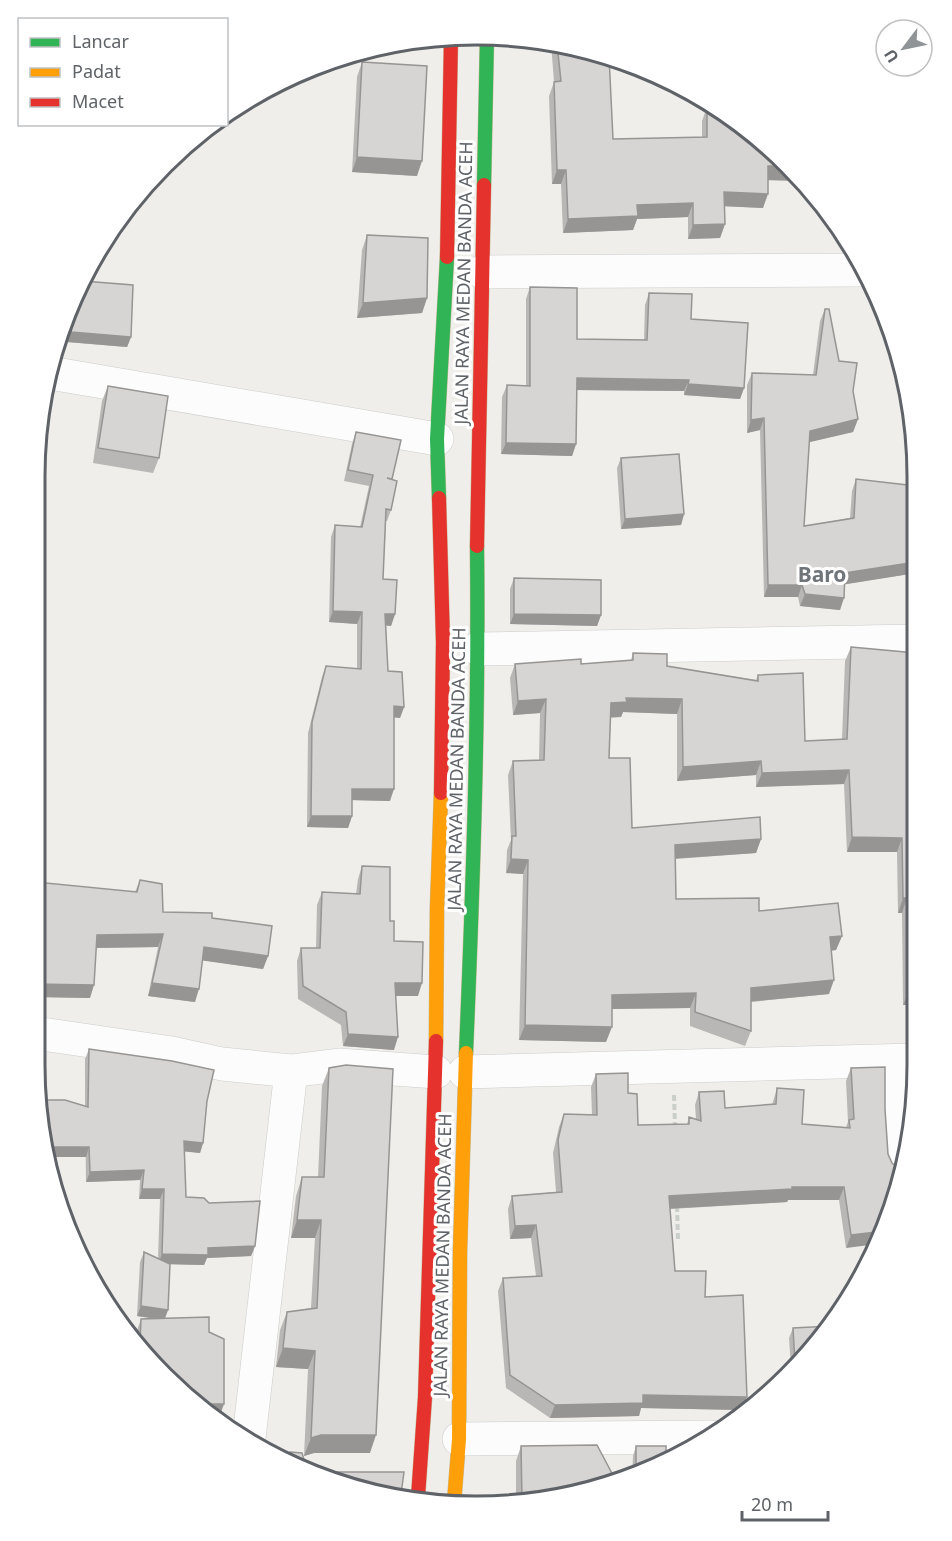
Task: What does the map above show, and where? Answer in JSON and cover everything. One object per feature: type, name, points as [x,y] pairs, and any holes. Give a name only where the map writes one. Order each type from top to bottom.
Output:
[{"type":"highway","name":"JALAN RAYA MEDAN BANDA ACEH","points":[[411,1481],[442,1383],[454,909],[478,649],[477,525],[486,45]]},
{"type":"highway","name":"JALAN RAYA MEDAN BANDA ACEH","points":[[451,46],[447,262],[437,439],[443,665],[442,778],[454,909],[442,1383],[459,1439],[455,1495]]},
{"type":"street","points":[[482,272],[855,270]]},
{"type":"street","points":[[57,374],[437,439]]},
{"type":"street","points":[[478,649],[907,641]]},
{"type":"street","points":[[45,1034],[172,1053],[222,1064],[291,1071],[339,1065],[450,1072],[907,1060],[899,1122],[900,1140]]},
{"type":"street","points":[[250,1431],[291,1071]]},
{"type":"street","points":[[459,1439],[692,1437]]},
{"type":"path","points":[[673,1065],[675,1136]]},
{"type":"path","points":[[677,1206],[678,1241]]},
{"type":"building","points":[[558,53],[609,66],[613,139],[707,137],[707,113],[738,134],[775,166],[768,166],[768,194],[724,192],[725,224],[693,225],[693,203],[637,205],[638,216],[568,219],[566,170],[557,170],[554,82],[561,81]]},
{"type":"building","points":[[362,62],[427,66],[422,161],[357,157]]},
{"type":"building","points":[[367,235],[428,238],[427,298],[363,303]]},
{"type":"building","points":[[91,282],[133,285],[131,337],[71,332]]},
{"type":"building","points":[[530,287],[577,288],[577,339],[647,340],[649,293],[692,294],[691,319],[748,323],[744,388],[688,384],[689,380],[577,378],[576,444],[506,443],[507,385],[530,386]]},
{"type":"building","points":[[825,309],[829,309],[839,361],[857,363],[853,391],[858,419],[810,431],[804,526],[854,518],[856,479],[907,485],[907,563],[845,573],[844,598],[805,594],[802,585],[768,585],[764,418],[751,420],[752,373],[816,375]]},
{"type":"building","points":[[108,386],[168,396],[159,458],[98,448]]},
{"type":"building","points":[[356,432],[401,440],[392,479],[387,478],[397,481],[391,510],[386,509],[383,579],[397,580],[395,614],[385,614],[388,671],[402,672],[404,707],[394,706],[394,789],[352,789],[352,816],[311,816],[312,722],[326,666],[361,669],[362,612],[333,611],[335,525],[362,527],[373,475],[348,470]]},
{"type":"building","points":[[679,454],[684,514],[625,519],[621,458]]},
{"type":"building","points":[[514,578],[601,580],[601,615],[514,614]]},
{"type":"building","points":[[851,647],[907,652],[907,898],[903,898],[902,838],[852,837],[849,770],[762,773],[761,761],[683,767],[682,699],[626,698],[627,702],[611,703],[609,758],[630,758],[632,828],[760,817],[761,839],[675,845],[676,899],[759,898],[759,911],[838,903],[842,936],[830,937],[834,980],[751,988],[751,1031],[695,1012],[696,993],[612,995],[612,1027],[525,1025],[528,860],[511,859],[512,836],[516,836],[513,761],[544,760],[546,699],[518,701],[515,664],[581,659],[581,664],[633,660],[633,653],[667,654],[667,666],[758,681],[758,675],[803,673],[805,741],[847,739]]},
{"type":"building","points":[[362,866],[390,867],[390,921],[394,921],[394,941],[423,942],[422,983],[395,983],[398,1037],[348,1034],[346,1012],[303,986],[301,948],[320,948],[322,892],[360,894]]},
{"type":"building","points":[[140,880],[162,884],[163,912],[212,913],[212,918],[272,926],[268,956],[204,947],[199,989],[152,983],[163,934],[97,935],[94,985],[45,984],[45,883],[137,892]]},
{"type":"building","points":[[89,1049],[172,1061],[214,1070],[207,1101],[203,1143],[184,1141],[186,1197],[204,1198],[209,1203],[260,1201],[255,1246],[208,1248],[208,1255],[162,1254],[164,1189],[142,1189],[144,1170],[90,1172],[89,1147],[53,1147],[47,1100],[65,1100],[88,1107]]},
{"type":"building","points":[[346,1065],[393,1069],[376,1435],[321,1435],[311,1438],[315,1351],[283,1348],[287,1312],[317,1308],[321,1220],[297,1220],[302,1177],[324,1177],[329,1068]]},
{"type":"building","points":[[885,1067],[888,1154],[895,1165],[873,1232],[851,1235],[844,1187],[792,1187],[792,1189],[669,1196],[675,1271],[706,1271],[705,1297],[743,1295],[747,1397],[643,1395],[643,1403],[555,1405],[510,1375],[503,1278],[542,1276],[536,1225],[515,1226],[512,1196],[562,1192],[558,1140],[564,1114],[597,1115],[596,1074],[628,1073],[628,1093],[637,1094],[638,1125],[689,1124],[689,1117],[701,1121],[699,1092],[724,1091],[725,1108],[776,1104],[777,1088],[804,1090],[802,1124],[850,1128],[849,1120],[854,1119],[851,1068]]},
{"type":"building","points":[[144,1252],[170,1264],[168,1310],[141,1306]]},
{"type":"building","points":[[209,1317],[209,1332],[224,1339],[224,1404],[210,1404],[171,1370],[140,1335],[141,1319]]},
{"type":"building","points":[[818,1327],[795,1355],[793,1328]]},
{"type":"building","points":[[597,1445],[612,1474],[560,1488],[522,1493],[521,1446]]},
{"type":"building","points":[[636,1446],[666,1446],[666,1452],[636,1465]]},
{"type":"building","points":[[290,1452],[302,1453],[304,1460],[290,1454]]},
{"type":"building","points":[[334,1472],[404,1472],[402,1489]]},
{"type":"traffic: fast","points":[[484,185],[487,45]]},
{"type":"traffic: fast","points":[[439,498],[437,439],[447,257]]},
{"type":"traffic: fast","points":[[466,1053],[475,800],[477,546]]},
{"type":"traffic: slow","points":[[436,1041],[441,793]]},
{"type":"traffic: slow","points":[[455,1495],[459,1439],[460,1251],[466,1053]]},
{"type":"traffic: jam","points":[[447,257],[451,46]]},
{"type":"traffic: jam","points":[[477,546],[484,185]]},
{"type":"traffic: jam","points":[[439,498],[443,642],[441,793]]},
{"type":"traffic: jam","points":[[418,1492],[425,1397],[436,1041]]},
{"type":"district","name":"Baro","points":[[822,575]]}]
